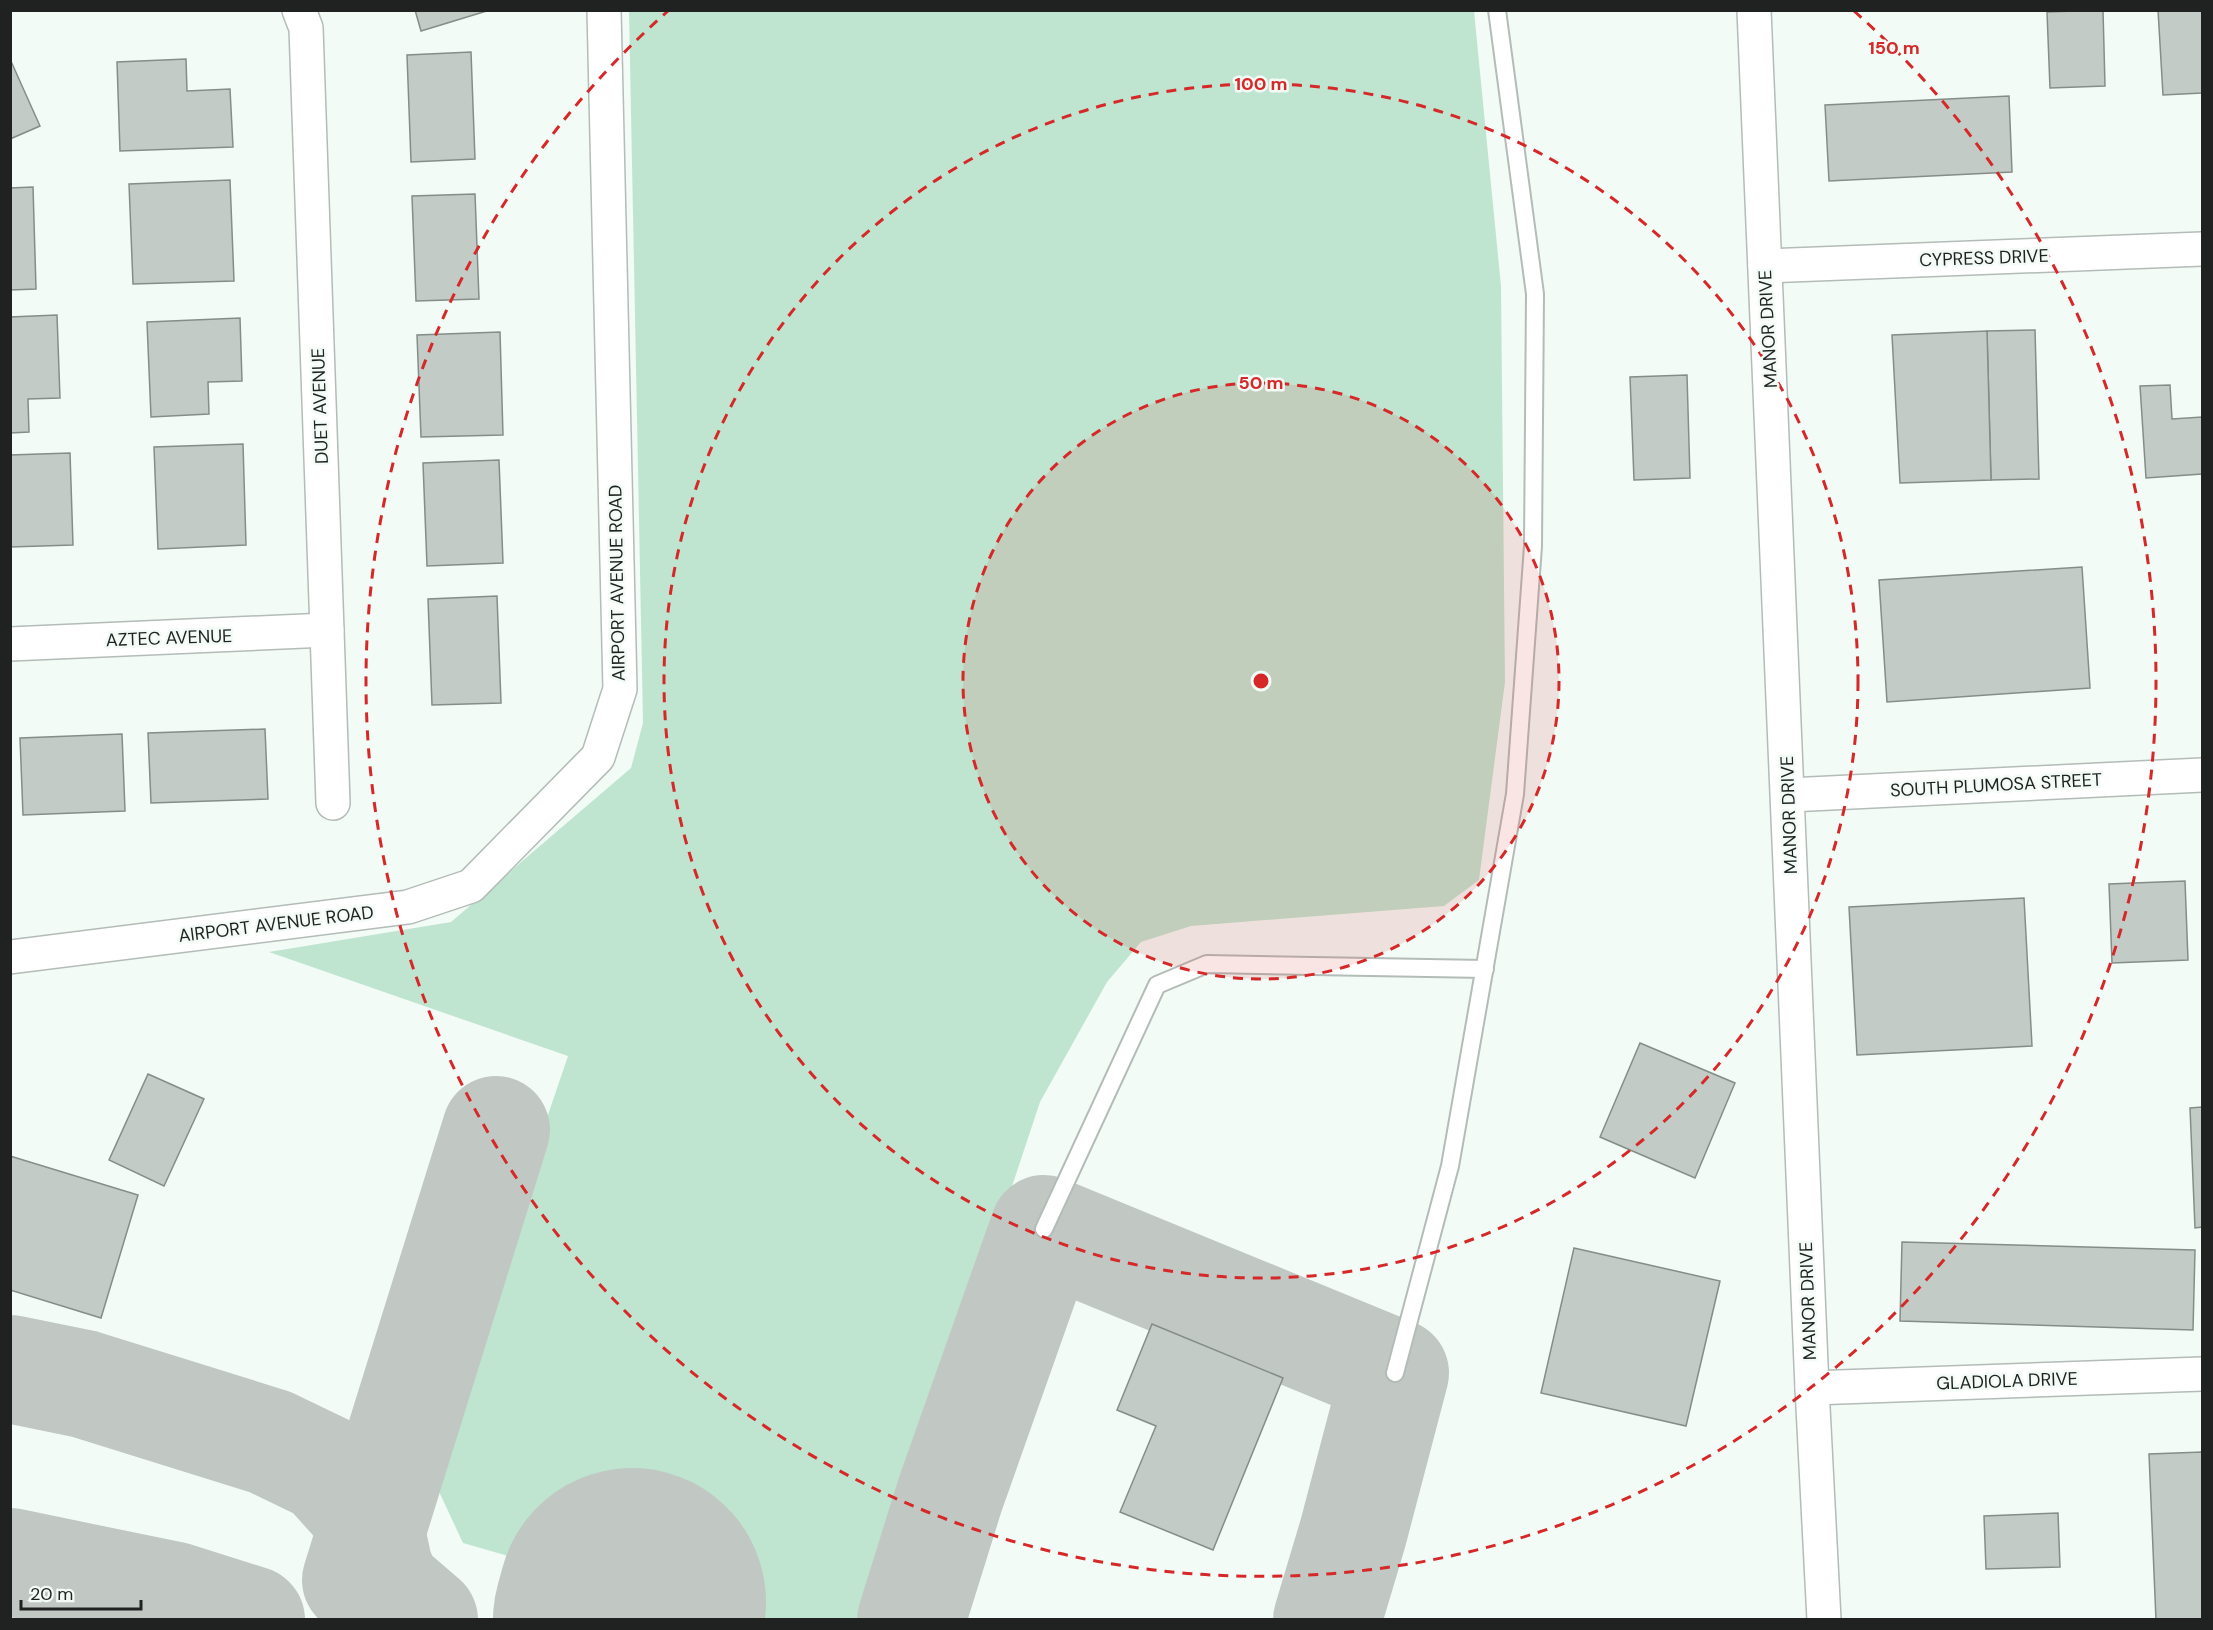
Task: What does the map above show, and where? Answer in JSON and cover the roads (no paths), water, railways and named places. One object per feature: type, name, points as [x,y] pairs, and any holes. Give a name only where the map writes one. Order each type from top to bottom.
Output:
[{"type":"street","name":"DUET AVENUE","points":[[299,10],[306,28],[333,803]]},
{"type":"street","name":"AIRPORT AVENUE ROAD","points":[[10,957],[408,907],[471,886],[598,757],[620,689],[604,10]]},
{"type":"street","name":"MANOR DRIVE","points":[[1754,10],[1789,795],[1812,1388],[1824,1620]]},
{"type":"street","name":"CYPRESS DRIVE","points":[[1766,266],[2202,249]]},
{"type":"street","name":"AZTEC AVENUE","points":[[10,644],[327,630]]},
{"type":"street","name":"SOUTH PLUMOSA STREET","points":[[1789,795],[2202,775]]},
{"type":"street","name":"GLADIOLA DRIVE","points":[[1812,1388],[2202,1374]]},
{"type":"lane","points":[[1395,1373],[1450,1166],[1515,794],[1533,546],[1535,294],[1497,10]]},
{"type":"lane","points":[[1044,1229],[1157,985],[1207,964],[1485,969]]}]
